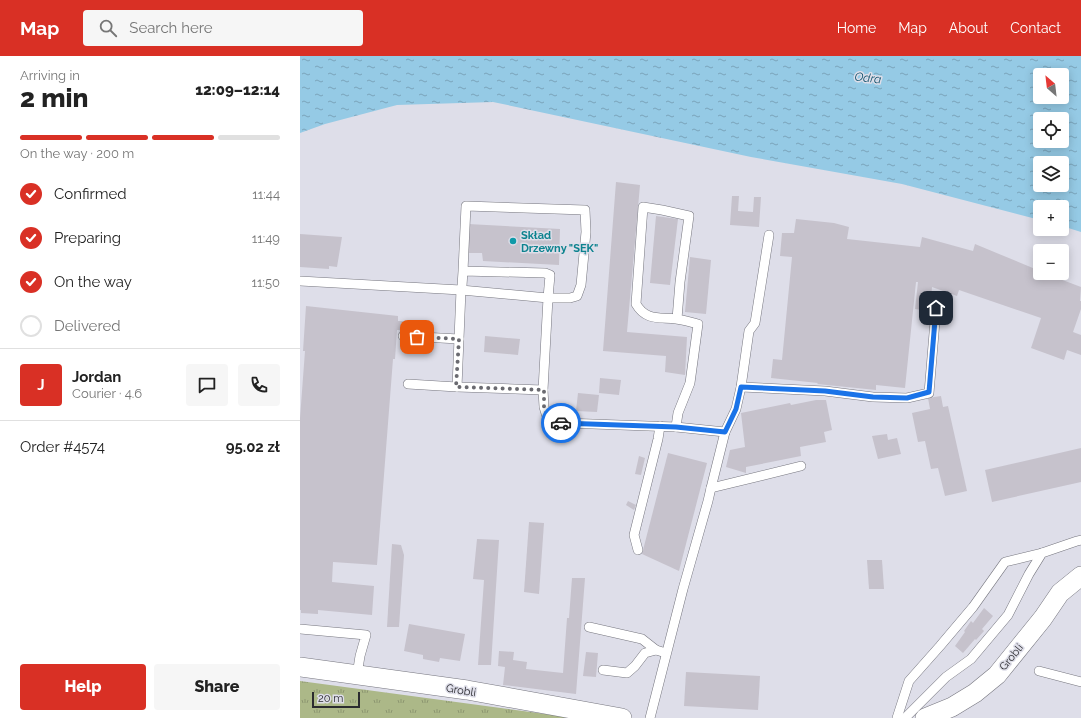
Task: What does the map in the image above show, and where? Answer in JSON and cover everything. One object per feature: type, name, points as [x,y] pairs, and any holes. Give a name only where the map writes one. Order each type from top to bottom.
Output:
[{"type":"street","name":"Grobli","points":[[925,718],[952,707],[975,693],[997,675],[1043,618],[1060,593],[1081,576]]},
{"type":"street","name":"Grobli","points":[[300,667],[467,690],[622,718]]},
{"type":"lane","points":[[300,281],[461,290],[548,298],[570,298],[577,296],[581,285],[586,232],[585,210],[466,206],[463,270],[461,290],[456,387]]},
{"type":"lane","points":[[676,427],[678,413],[690,383],[698,324],[677,319],[649,317],[640,312],[636,304],[643,207],[689,216],[680,282],[677,319]]},
{"type":"lane","points":[[650,718],[725,432],[736,409],[741,387],[749,330],[755,323],[769,235]]},
{"type":"lane","points":[[463,270],[545,273],[550,275],[544,390],[544,407],[548,420],[565,424],[660,426],[725,432]]},
{"type":"lane","points":[[741,387],[825,391],[873,397],[907,398],[929,392],[937,297]]},
{"type":"lane","points":[[403,336],[459,339]]},
{"type":"lane","points":[[408,384],[544,390]]},
{"type":"lane","points":[[638,550],[634,535],[660,426]]},
{"type":"lane","points":[[711,488],[801,466]]},
{"type":"lane","points":[[897,718],[909,681],[973,607],[1005,562],[1042,553],[1081,540]]},
{"type":"lane","points":[[905,718],[946,677],[972,659],[1008,615],[1029,574],[1042,553]]},
{"type":"lane","points":[[589,627],[642,639],[656,650],[666,653]]},
{"type":"lane","points":[[300,629],[366,635],[360,656],[357,675]]},
{"type":"lane","points":[[604,670],[627,672],[634,666],[644,653],[656,650]]},
{"type":"lane","points":[[1039,671],[1081,682]]},
{"type":"green space","points":[[300,681],[575,718],[300,718]]},
{"type":"water","name":"Odra","points":[[300,56],[1081,56],[1081,232],[1069,228],[1069,200],[1033,200],[1033,218],[902,184],[751,157],[493,102],[397,105],[325,124],[300,133]]},
{"type":"building","points":[[616,182],[640,185],[627,332],[687,337],[685,375],[665,372],[666,356],[603,351]]},
{"type":"building","points":[[732,196],[739,196],[738,211],[753,212],[754,197],[761,197],[759,227],[730,225]]},
{"type":"building","points":[[656,216],[678,219],[670,285],[650,283]]},
{"type":"building","points":[[796,219],[834,223],[849,227],[847,239],[920,247],[922,237],[973,251],[975,244],[1033,268],[1033,280],[1062,280],[1081,287],[1081,309],[1073,332],[1081,335],[1081,355],[1067,350],[1064,360],[1031,348],[1041,318],[959,290],[957,296],[932,287],[930,311],[915,309],[918,282],[916,282],[905,388],[876,385],[876,390],[771,378],[773,359],[782,360],[792,257],[780,256],[782,233],[794,233]]},
{"type":"building","name":"Skład Drzewny \"SĘK\"","points":[[468,224],[560,229],[559,265],[483,261],[482,253],[466,253]]},
{"type":"building","points":[[300,234],[342,237],[337,267],[329,266],[329,269],[300,267]]},
{"type":"building","points":[[690,257],[711,260],[706,314],[685,312]]},
{"type":"building","points":[[306,306],[398,316],[398,321],[407,321],[406,330],[397,330],[395,359],[393,359],[377,565],[333,562],[332,582],[374,586],[372,615],[318,610],[318,614],[301,613],[300,610],[300,418],[305,351],[303,351]]},
{"type":"building","points":[[485,336],[520,339],[518,355],[484,352]]},
{"type":"building","points":[[600,378],[621,380],[619,395],[599,393]]},
{"type":"building","points":[[578,393],[599,395],[597,412],[576,411]]},
{"type":"building","points":[[941,396],[943,407],[948,406],[967,491],[945,496],[938,468],[931,469],[925,441],[918,442],[912,413],[930,409],[928,398]]},
{"type":"building","points":[[816,400],[826,400],[832,430],[824,432],[826,442],[800,447],[801,456],[746,467],[746,473],[726,467],[730,450],[745,447],[741,413],[790,403],[791,405]]},
{"type":"building","points":[[887,434],[888,440],[897,438],[901,454],[878,459],[872,436]]},
{"type":"building","points":[[1081,448],[1081,482],[992,502],[985,470]]},
{"type":"building","points":[[668,453],[707,463],[679,571],[642,554]]},
{"type":"building","points":[[639,456],[645,458],[641,475],[635,474]]},
{"type":"building","points":[[628,501],[636,505],[634,510],[626,505]]},
{"type":"building","points":[[529,522],[544,523],[539,594],[524,592]]},
{"type":"building","points":[[477,539],[499,540],[491,665],[478,665],[484,580],[473,579]]},
{"type":"building","points":[[392,544],[401,545],[404,555],[399,627],[387,627]]},
{"type":"building","points":[[867,560],[882,560],[884,589],[869,589]]},
{"type":"building","points":[[572,578],[585,578],[576,694],[503,685],[505,667],[498,666],[499,651],[514,652],[513,660],[527,662],[526,669],[563,673],[567,618],[569,618]]},
{"type":"building","points":[[984,608],[993,616],[982,629],[984,631],[963,653],[955,646],[971,621],[973,623]]},
{"type":"building","points":[[409,624],[465,634],[460,661],[440,658],[439,662],[423,659],[423,655],[404,651]]},
{"type":"building","points":[[586,652],[598,653],[596,677],[583,676]]},
{"type":"building","points":[[686,672],[760,676],[758,710],[684,706]]},
{"type":"way so far","points":[[417,337],[459,339],[456,387],[544,390],[544,407],[548,420],[561,423]]},
{"type":"place","name":"Skład Drzewny \"SĘK\"","points":[[513,241]]},
{"type":"route","points":[[561,423],[676,427],[725,432],[736,409],[741,387],[825,391],[873,397],[907,398],[929,392],[936,308]]}]
